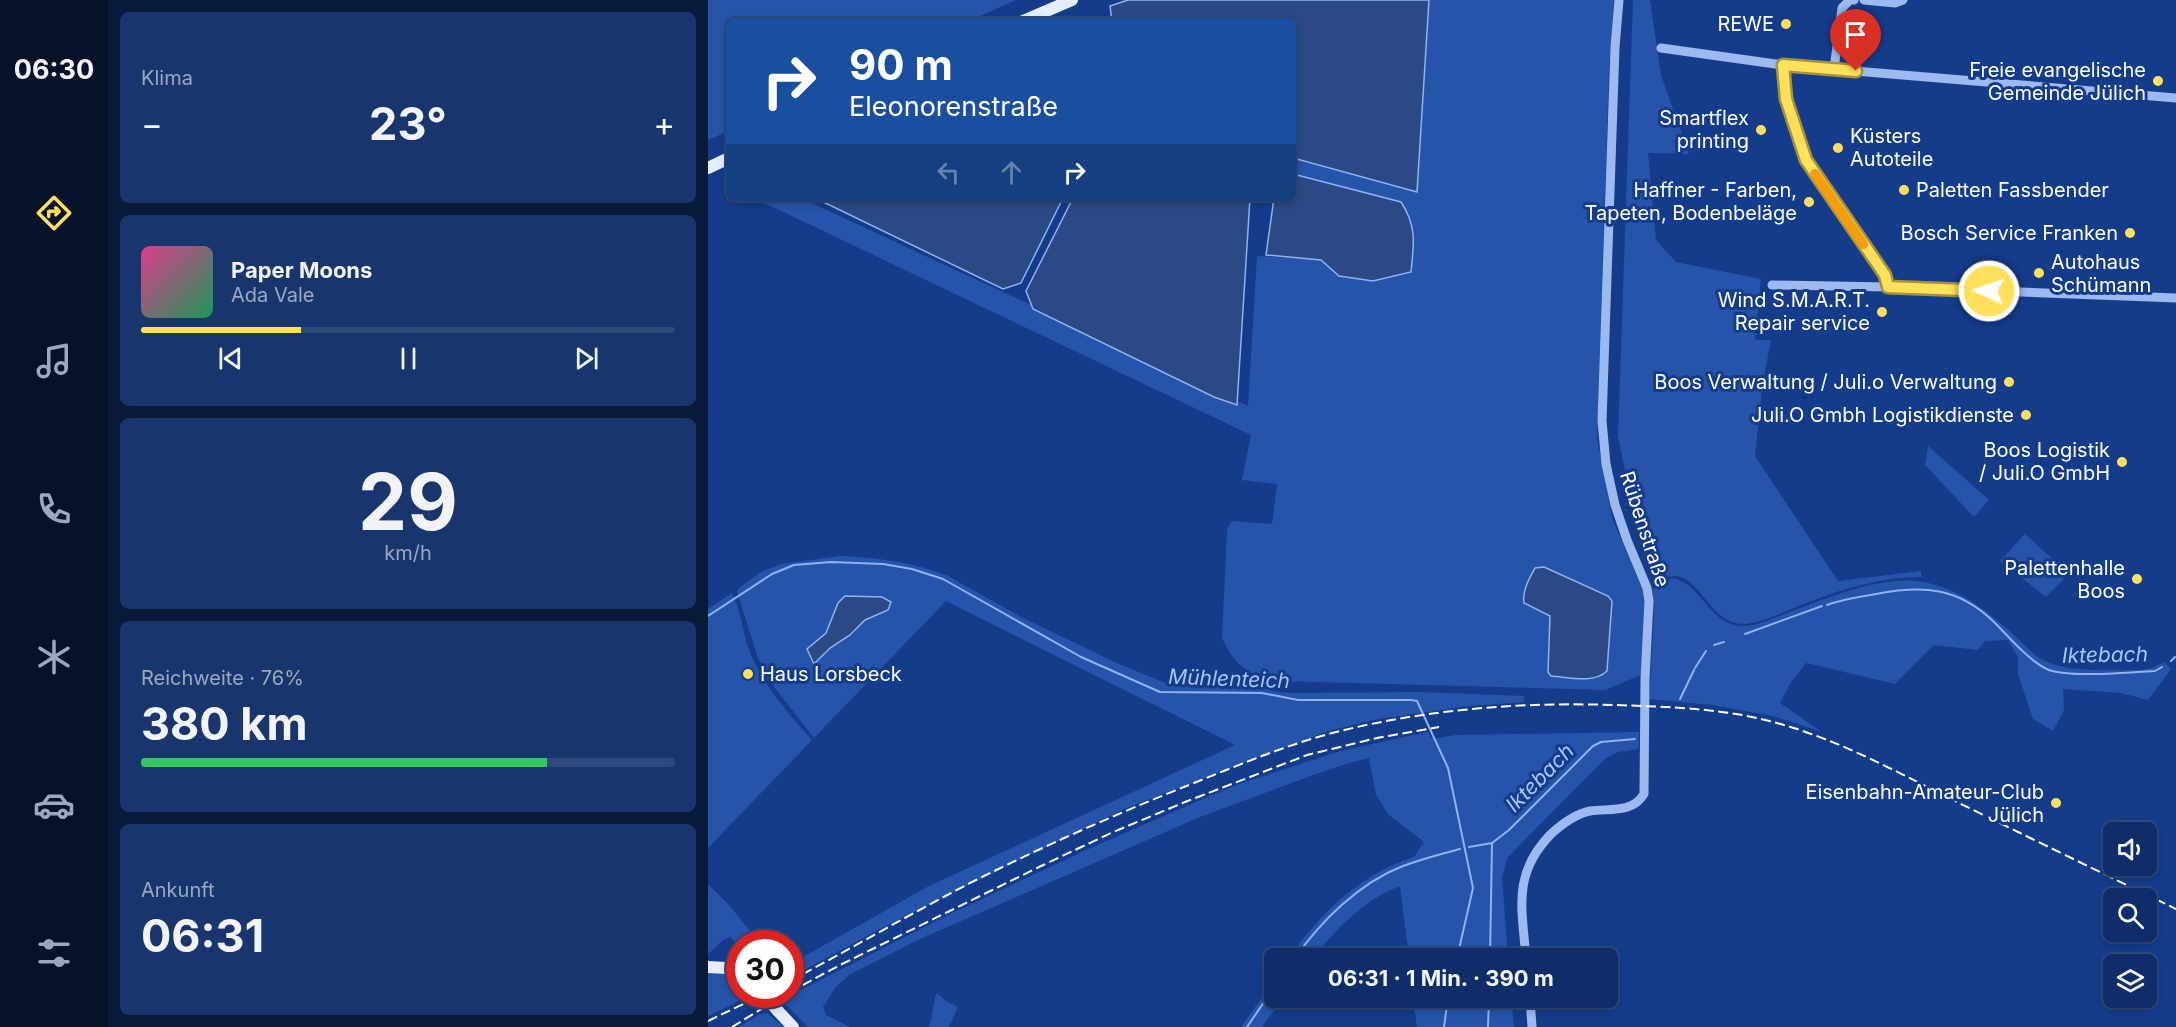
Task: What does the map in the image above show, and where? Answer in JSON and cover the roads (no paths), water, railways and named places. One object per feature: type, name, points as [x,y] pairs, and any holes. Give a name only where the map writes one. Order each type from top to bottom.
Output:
[{"type":"main road","points":[[1030,18],[1072,0]]},
{"type":"main road","points":[[708,168],[726,159]]},
{"type":"main road","points":[[708,967],[726,968]]},
{"type":"main road","points":[[775,1008],[793,1027]]},
{"type":"street","name":"Rübenstraße","points":[[1525,948],[1521,899],[1527,866],[1536,852],[1561,825],[1575,817],[1587,812],[1629,807],[1640,801],[1644,794],[1645,679],[1650,601],[1615,505],[1606,465],[1602,421],[1615,46],[1619,0]]},
{"type":"street","points":[[1834,69],[1842,8],[1850,0],[1854,0]]},
{"type":"street","points":[[1864,0],[1895,3],[1903,0]]},
{"type":"street","points":[[1661,48],[1783,65],[2176,98]]},
{"type":"street","points":[[1783,65],[1786,99],[1806,160],[1885,275],[1888,287]]},
{"type":"street","points":[[1772,285],[2176,298]]},
{"type":"street","points":[[1531,1008],[1532,1027]]},
{"type":"waterway","name":"Mühlenteich","points":[[708,616],[772,574],[794,565],[831,562],[883,564],[912,569],[943,579],[1081,657],[1160,692],[1262,693],[1298,700],[1417,701],[1448,768],[1473,888],[1459,948]]},
{"type":"waterway","name":"Iktebach","points":[[1827,605],[1851,598],[1893,591],[1939,592],[1953,595],[1981,610],[2028,656],[2049,670],[2072,674],[2101,674],[2155,671],[2162,667]]},
{"type":"waterway","name":"Iktebach","points":[[1745,634],[1822,606]]},
{"type":"waterway","name":"Iktebach","points":[[1714,645],[1724,642]]},
{"type":"waterway","name":"Iktebach","points":[[1695,668],[1706,651]]},
{"type":"waterway","name":"Iktebach","points":[[2171,661],[2175,657]]},
{"type":"waterway","name":"Iktebach","points":[[1680,699],[1694,670]]},
{"type":"waterway","name":"Iktebach","points":[[1469,847],[1492,843],[1509,830],[1593,746],[1601,742],[1635,739]]},
{"type":"waterway","points":[[1490,948],[1492,843]]},
{"type":"waterway","name":"Iktebach","points":[[1302,948],[1342,904],[1371,882],[1403,866],[1460,849]]},
{"type":"waterway","name":"Iktebach","points":[[1247,1027],[1264,1002]]},
{"type":"waterway","name":"Mühlenteich","points":[[1444,1027],[1447,1008]]},
{"type":"waterway","points":[[1488,1027],[1489,1008]]},
{"type":"railway","points":[[804,973],[1002,867],[1114,816],[1252,760],[1322,736],[1374,723],[1442,712],[1510,706],[1579,704],[1717,711],[1757,718],[1800,730],[1867,758],[2176,909]]},
{"type":"railway","points":[[804,984],[1041,866],[1185,802],[1307,755],[1377,738],[1439,727]]},
{"type":"railway","points":[[708,1021],[735,1008]]},
{"type":"railway","points":[[732,1027],[763,1008]]},
{"type":"place","name":"REWE","points":[[1786,24]]},
{"type":"place","name":"Freie evangelische Gemeinde Jülich","points":[[2158,81]]},
{"type":"place","name":"Smartflex printing","points":[[1761,130]]},
{"type":"place","name":"Küsters Autoteile","points":[[1838,148]]},
{"type":"place","name":"Paletten Fassbender","points":[[1904,190]]},
{"type":"place","name":"Haffner - Farben, Tapeten, Bodenbeläge","points":[[1809,202]]},
{"type":"place","name":"Bosch Service Franken","points":[[2130,233]]},
{"type":"place","name":"Autohaus Schümann","points":[[2039,273]]},
{"type":"place","name":"Wind S.M.A.R.T. Repair service","points":[[1882,312]]},
{"type":"place","name":"Boos Verwaltung / Juli.o Verwaltung","points":[[2009,382]]},
{"type":"place","name":"Juli.O Gmbh Logistikdienste","points":[[2026,415]]},
{"type":"place","name":"Boos Logistik / Juli.O GmbH","points":[[2122,462]]},
{"type":"place","name":"Palettenhalle Boos","points":[[2137,579]]},
{"type":"place","name":"Haus Lorsbeck","points":[[748,674]]},
{"type":"place","name":"Eisenbahn-Amateur-Club Jülich","points":[[2056,803]]}]
